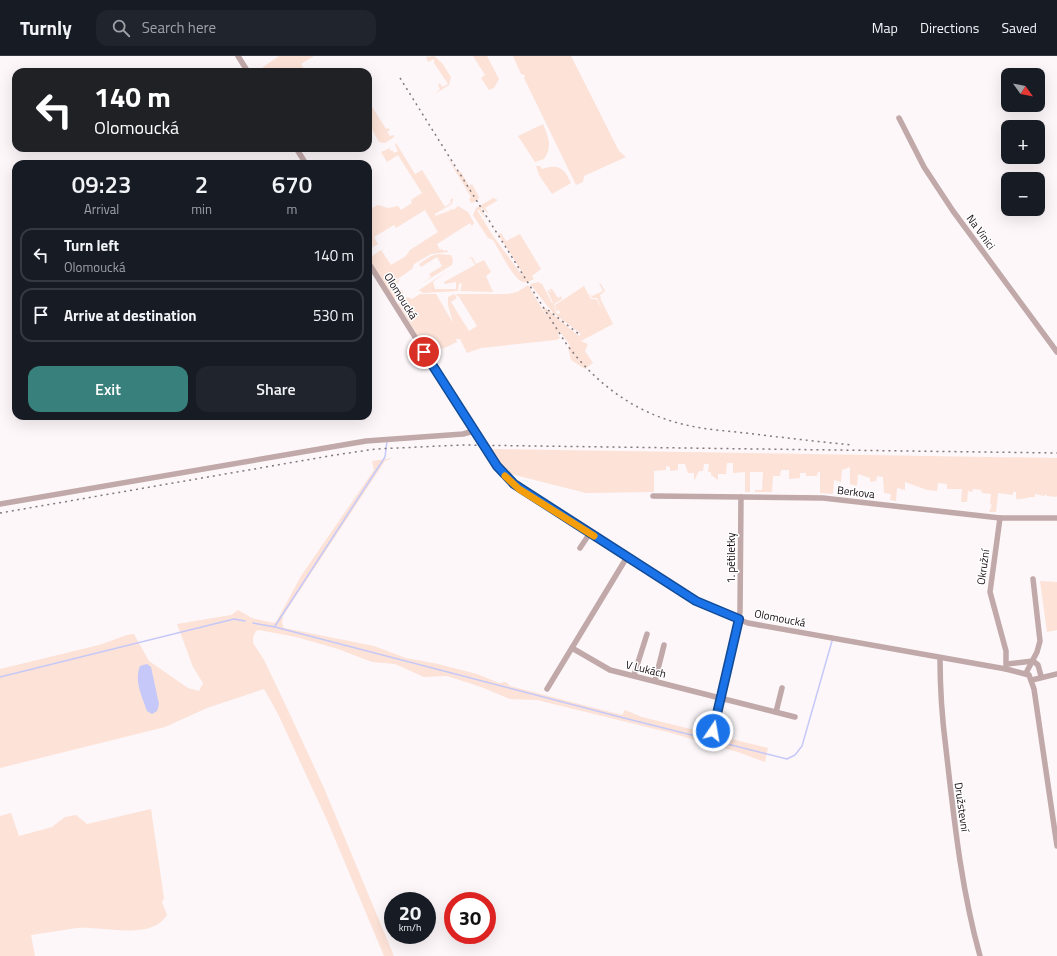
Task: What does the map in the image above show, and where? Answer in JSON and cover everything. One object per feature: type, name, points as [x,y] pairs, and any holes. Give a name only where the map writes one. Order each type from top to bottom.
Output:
[{"type":"street","points":[[238,56],[246,68]]},
{"type":"street","name":"Na Vinici","points":[[899,118],[924,167],[953,211],[1057,352]]},
{"type":"street","name":"Olomoucká","points":[[372,268],[474,432],[508,480],[524,492],[696,601],[739,619],[822,637],[940,658],[1007,666]]},
{"type":"street","points":[[0,504],[387,438],[464,434],[474,432]]},
{"type":"street","name":"Berkova","points":[[653,496],[827,498],[1000,518],[1057,518]]},
{"type":"street","name":"1. pětiletky","points":[[739,619],[741,608],[741,497]]},
{"type":"street","name":"Okružní","points":[[1000,518],[990,592],[1005,647],[1007,666]]},
{"type":"street","points":[[580,548],[590,533]]},
{"type":"street","points":[[547,689],[627,557]]},
{"type":"street","points":[[1026,673],[1033,661],[1040,641],[1033,579]]},
{"type":"street","points":[[713,731],[739,619]]},
{"type":"street","points":[[634,675],[647,634]]},
{"type":"street","points":[[655,681],[664,645]]},
{"type":"street","name":"V Lukách","points":[[572,648],[606,668],[795,717]]},
{"type":"street","name":"Družstevní","points":[[940,658],[940,686],[952,810],[968,913],[980,956]]},
{"type":"street","points":[[1007,666],[1033,661],[1038,665],[1041,676]]},
{"type":"street","points":[[1007,666],[1026,673],[1032,680],[1057,846]]},
{"type":"street","points":[[1032,680],[1041,676],[1057,674]]},
{"type":"street","points":[[776,712],[782,688]]},
{"type":"shaded area","points":[[279,56],[314,56],[301,64],[304,68],[262,68]]},
{"type":"shaded area","points":[[434,56],[442,63],[451,77],[449,85],[435,94],[440,89],[438,85],[440,83],[442,87],[448,84],[434,63],[434,59],[428,62],[426,57]]},
{"type":"shaded area","points":[[473,56],[487,56],[499,79],[494,88],[489,90],[481,78],[485,75]]},
{"type":"shaded area","points":[[513,56],[571,56],[619,151],[626,157],[584,176],[583,182],[576,185],[524,78],[525,75],[521,74]]},
{"type":"shaded area","points":[[372,107],[386,129],[388,128],[390,130],[387,132],[390,136],[394,135],[394,137],[385,143],[379,142],[372,129]]},
{"type":"shaded area","points":[[543,124],[548,137],[549,146],[547,155],[544,159],[535,162],[518,136]]},
{"type":"shaded area","points":[[396,143],[415,174],[422,170],[445,207],[451,203],[450,200],[453,198],[452,204],[435,214],[435,216],[446,212],[446,214],[447,211],[449,212],[449,210],[455,209],[458,206],[468,212],[474,223],[472,226],[470,223],[437,244],[440,250],[447,250],[448,252],[431,254],[414,264],[412,269],[392,283],[400,279],[396,286],[403,291],[403,294],[394,299],[372,264],[372,256],[381,250],[391,265],[406,256],[410,250],[438,232],[425,210],[396,228],[394,225],[374,237],[378,244],[372,248],[372,208],[378,205],[388,208],[398,206],[401,210],[412,203],[411,200],[422,193],[398,155],[387,162],[381,152],[390,148],[390,151],[392,150],[394,153],[398,151],[395,145]]},
{"type":"shaded area","points":[[445,154],[457,171],[461,172],[469,186],[472,184],[479,197],[477,201],[471,203],[469,199],[471,197]]},
{"type":"shaded area","points":[[536,166],[540,166],[542,169],[548,167],[561,168],[571,183],[552,194],[539,175]]},
{"type":"shaded area","points":[[493,198],[498,200],[485,208],[489,214],[480,207],[487,220],[479,210],[477,210],[493,236],[522,275],[522,272],[498,234],[501,233],[506,241],[520,234],[541,269],[532,276],[534,279],[527,282],[519,280],[506,263],[493,240],[488,238],[473,215],[476,208]]},
{"type":"shaded area","points":[[438,254],[451,255],[453,260],[452,265],[423,283],[431,277],[429,274],[442,266],[437,257],[421,267],[419,264],[431,256]]},
{"type":"shaded area","points":[[472,257],[476,264],[484,260],[491,272],[486,276],[493,292],[460,291],[462,284],[459,283],[458,291],[423,293],[419,290],[448,271],[433,282],[435,289],[456,289],[456,282],[445,284],[444,282],[475,265],[471,258],[464,261]]},
{"type":"shaded area","points":[[538,282],[542,284],[552,303],[547,290],[551,292],[549,289],[552,289],[558,298],[561,296],[562,299],[554,304],[556,313],[558,314],[560,313],[559,310],[556,311],[555,305],[584,286],[591,299],[596,299],[602,309],[597,298],[592,298],[589,293],[592,296],[603,291],[599,283],[605,291],[600,295],[601,300],[613,324],[581,341],[588,344],[585,351],[593,363],[585,369],[571,360],[568,347],[570,345],[560,332],[558,334],[560,338],[556,340],[481,348],[467,353],[460,339],[456,339],[457,342],[442,349],[436,339],[432,339],[438,351],[430,355],[398,304],[407,297],[412,299],[420,294],[436,294],[453,323],[448,305],[448,297],[454,294],[457,298],[451,302],[469,331],[477,326],[459,297],[455,294],[508,294],[517,292],[528,285],[547,317],[542,307],[544,307],[579,336],[581,334],[553,313],[530,284]]},
{"type":"shaded area","points":[[489,449],[1057,458],[1057,496],[1035,494],[1035,497],[1016,499],[1016,492],[1013,492],[1013,495],[998,493],[996,512],[989,512],[992,505],[990,504],[991,494],[982,493],[981,490],[973,489],[972,492],[968,491],[967,502],[961,502],[962,489],[947,489],[947,484],[938,483],[937,491],[927,490],[905,482],[905,490],[897,488],[896,501],[890,500],[891,494],[884,493],[883,477],[877,476],[876,481],[870,482],[870,478],[858,474],[857,486],[850,484],[850,467],[842,470],[841,482],[834,480],[833,494],[820,493],[820,472],[818,472],[817,476],[806,476],[806,473],[800,473],[800,478],[789,479],[789,470],[781,470],[780,476],[773,476],[772,492],[755,492],[755,490],[762,490],[763,472],[750,472],[750,492],[745,492],[745,472],[733,473],[733,463],[727,463],[726,474],[718,474],[718,480],[711,475],[711,472],[708,472],[709,464],[704,464],[703,471],[699,471],[694,481],[694,473],[688,473],[685,464],[678,464],[678,470],[670,471],[670,467],[666,466],[666,470],[654,471],[654,492],[586,493],[507,473],[503,470]]},
{"type":"shaded area","points":[[393,458],[385,461],[283,616],[282,623],[284,628],[374,646],[406,658],[477,674],[499,683],[506,682],[510,686],[622,715],[625,710],[642,717],[768,748],[765,762],[738,752],[667,732],[537,700],[510,699],[481,687],[447,676],[424,677],[395,664],[372,662],[338,649],[296,637],[259,630],[256,631],[253,637],[253,643],[264,660],[324,788],[384,932],[384,944],[389,944],[394,956],[384,956],[327,820],[278,714],[264,689],[207,708],[165,727],[0,768],[0,669],[99,645],[134,634],[149,661],[188,688],[199,691],[203,683],[193,667],[177,624],[231,615],[238,610],[252,618],[273,623],[276,622],[301,576],[374,470],[372,461]]},
{"type":"shaded area","points":[[1040,581],[1057,582],[1057,630],[1047,632]]},
{"type":"shaded area","points":[[151,809],[164,898],[162,902],[167,915],[160,923],[150,928],[138,930],[77,928],[31,935],[35,956],[0,956],[0,816],[11,813],[19,836],[52,827],[65,817],[76,815],[87,824]]},
{"type":"water","points":[[147,664],[151,667],[159,704],[157,711],[152,714],[147,711],[138,683],[138,672],[140,666]]},
{"type":"waterway","points":[[275,626],[385,457],[387,441]]},
{"type":"waterway","points":[[0,677],[234,619],[245,621]]},
{"type":"waterway","points":[[253,623],[275,627],[787,759],[795,755],[802,746],[832,641]]},
{"type":"railway","points":[[400,78],[565,342],[576,357],[616,394],[647,412],[664,419],[700,428],[853,445]]},
{"type":"railway","points":[[548,310],[580,335]]},
{"type":"railway","points":[[0,513],[376,449],[462,445],[1057,453]]},
{"type":"slow traffic","points":[[505,476],[519,489],[594,536]]},
{"type":"route","points":[[424,352],[474,432],[504,476],[528,494],[696,601],[739,619],[713,731]]}]
